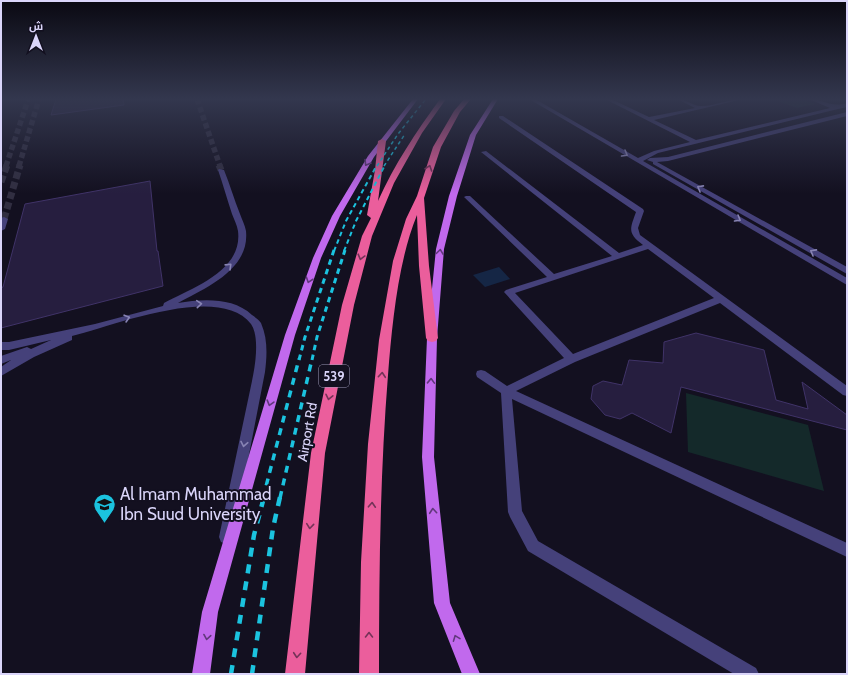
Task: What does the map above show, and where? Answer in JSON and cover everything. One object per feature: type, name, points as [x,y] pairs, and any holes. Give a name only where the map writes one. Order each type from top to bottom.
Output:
[{"type":"highway","name":"Airport Rd","points":[[295,674],[318,453],[348,305],[367,236],[390,183],[421,130]]},
{"type":"highway","points":[[369,674],[370,562],[375,452],[385,340],[398,261],[410,219],[421,196],[437,147],[447,130]]},
{"type":"highway","points":[[367,236],[379,170],[382,141]]},
{"type":"highway","points":[[421,196],[424,266],[432,338]]},
{"type":"main road","points":[[201,674],[210,612],[290,335],[317,258],[352,187],[390,130]]},
{"type":"main road","points":[[471,674],[442,603],[428,457],[432,338],[440,249],[453,196],[475,130]]},
{"type":"street","points":[[521,130],[640,211],[634,228],[636,236],[847,392]]},
{"type":"street","points":[[590,130],[847,272]]},
{"type":"street","points":[[596,130],[847,282]]},
{"type":"street","points":[[672,130],[695,142]]},
{"type":"street","points":[[644,159],[656,152],[743,130]]},
{"type":"street","points":[[644,159],[668,158],[780,130]]},
{"type":"street","points":[[484,152],[616,255]]},
{"type":"street","points":[[160,308],[211,281],[230,266],[238,256],[242,245],[242,231],[221,170]]},
{"type":"street","points":[[468,197],[552,277]]},
{"type":"street","points":[[1,228],[4,219]]},
{"type":"street","points":[[571,359],[509,292],[616,255],[649,246]]},
{"type":"street","points":[[506,391],[571,359],[720,299]]},
{"type":"street","points":[[1,346],[9,346],[94,327],[160,308],[211,302],[227,305],[244,312],[253,320],[259,331],[262,346],[258,377],[210,612]]},
{"type":"street","points":[[1,360],[94,327]]},
{"type":"street","points":[[1,372],[30,354],[72,335]]},
{"type":"street","points":[[481,374],[506,391],[847,550]]},
{"type":"street","points":[[506,391],[515,512],[533,546],[750,674]]},
{"type":"green space","points":[[686,393],[808,425],[824,491],[688,452]]},
{"type":"water","points":[[499,267],[510,279],[485,287],[473,275]]},
{"type":"building","points":[[150,181],[157,251],[163,286],[1,328],[1,288],[3,287],[25,204]]},
{"type":"building","points":[[696,333],[764,350],[776,400],[808,409],[802,382],[847,415],[847,430],[681,387],[671,433],[632,413],[620,419],[605,415],[591,399],[593,386],[603,381],[622,385],[629,360],[663,363],[664,342]]},
{"type":"tunnel","points":[[6,166],[18,130]]},
{"type":"tunnel","points":[[19,166],[30,130]]},
{"type":"tunnel","points":[[208,130],[220,166]]},
{"type":"tunnel","points":[[1,182],[7,165]]},
{"type":"tunnel","points":[[4,219],[20,165]]},
{"type":"tunnel","points":[[219,165],[221,170]]},
{"type":"railway","points":[[377,166],[401,130]]},
{"type":"railway","points":[[384,166],[405,134]]},
{"type":"railway","points":[[334,251],[346,221],[377,165]]},
{"type":"railway","points":[[344,251],[356,221],[385,165]]},
{"type":"railway","points":[[299,360],[305,337],[334,250]]},
{"type":"railway","points":[[312,360],[317,337],[345,250]]},
{"type":"railway","points":[[263,498],[299,359]]},
{"type":"railway","points":[[280,498],[312,359]]},
{"type":"railway","points":[[231,674],[254,535],[264,497]]},
{"type":"railway","points":[[252,674],[273,528],[280,497]]},
{"type":"place","name":"Al Imam Muhammad Ibn Suud University","points":[[104,524]]}]
